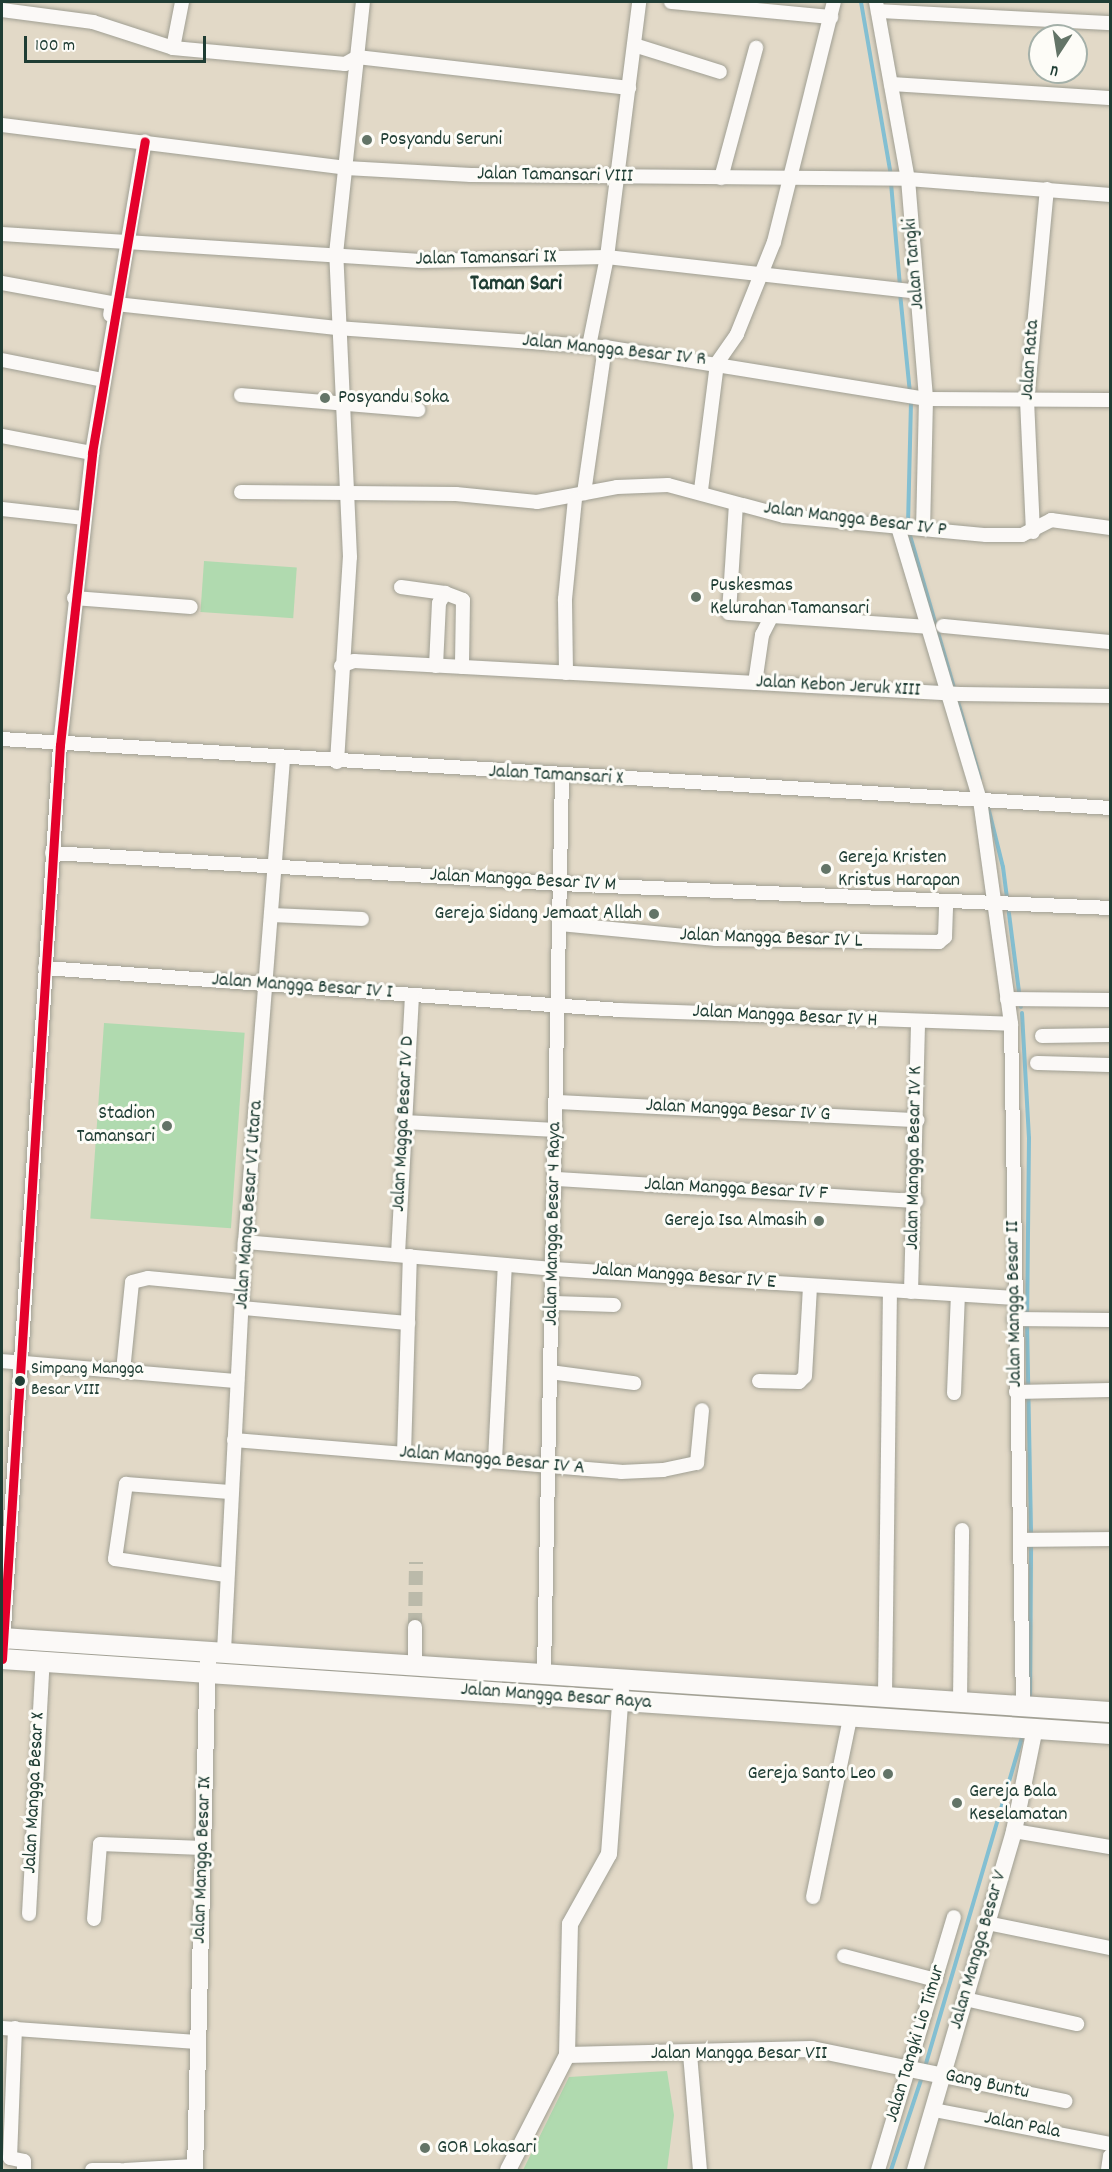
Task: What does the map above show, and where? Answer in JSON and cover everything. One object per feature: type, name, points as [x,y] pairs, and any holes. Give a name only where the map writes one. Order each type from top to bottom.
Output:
[{"type":"main road","name":"Jalan Mangga Besar Raya","points":[[3,1638],[415,1663],[1110,1712]]},
{"type":"main road","name":"Jalan Mangga Besar Raya","points":[[2,1659],[91,1669],[207,1671],[538,1701],[620,1702],[841,1717],[950,1729],[1010,1726],[1033,1732],[1110,1734]]},
{"type":"main road","points":[[835,1693],[841,1717]]},
{"type":"street","points":[[173,48],[182,2]]},
{"type":"street","points":[[337,762],[341,666],[350,556],[337,328],[336,254],[363,2]]},
{"type":"street","points":[[589,346],[607,257],[639,2]]},
{"type":"street","points":[[671,2],[831,17]]},
{"type":"street","points":[[701,490],[717,363],[738,334],[762,274],[793,179],[834,2]]},
{"type":"street","points":[[877,6],[1110,23]]},
{"type":"street","name":"Jalan Tangki","points":[[877,6],[891,84],[907,292],[920,398],[920,528]]},
{"type":"street","points":[[2,10],[93,22],[173,48],[345,64],[357,57],[629,88]]},
{"type":"street","points":[[634,45],[720,72]]},
{"type":"street","points":[[721,178],[756,48]]},
{"type":"street","points":[[891,84],[1110,98]]},
{"type":"street","name":"Jalan Tamansari VIII","points":[[2,125],[145,141],[346,168],[616,177],[898,180],[1110,195]]},
{"type":"street","points":[[2,1659],[8,1480],[24,1363],[52,853],[80,518],[100,379],[145,141]]},
{"type":"street","name":"Jalan Rata","points":[[1033,532],[1027,400],[1047,189]]},
{"type":"street","name":"Jalan Tamansari IX","points":[[2,234],[126,244],[448,262],[607,257],[907,292]]},
{"type":"street","points":[[2,283],[114,303]]},
{"type":"street","name":"Jalan Mangga Besar IV R","points":[[114,303],[337,328],[605,347],[717,363],[920,398],[1110,400]]},
{"type":"street","points":[[566,673],[565,599],[579,496],[605,347]]},
{"type":"street","points":[[2,360],[100,379]]},
{"type":"street","points":[[241,395],[418,410]]},
{"type":"street","points":[[2,436],[89,453]]},
{"type":"street","name":"Jalan Mangga Besar IV P","points":[[241,492],[346,492],[537,502],[579,496],[617,487],[701,490],[736,504],[784,516],[986,535],[1033,532],[1040,522],[1051,520],[1110,528]]},
{"type":"street","points":[[736,504],[726,610],[771,617],[928,627]]},
{"type":"street","points":[[2,509],[80,518]]},
{"type":"street","name":"Jalan Mangga Besar II","points":[[900,526],[981,800],[997,905],[1015,998],[1011,1024],[1015,1298],[1018,1319],[1018,1392],[1025,1540],[1028,1705]]},
{"type":"street","points":[[401,587],[462,597],[464,604],[462,668]]},
{"type":"street","points":[[436,666],[439,603],[445,593]]},
{"type":"street","points":[[74,598],[191,607]]},
{"type":"street","points":[[755,683],[762,635],[771,617]]},
{"type":"street","points":[[943,626],[1110,642]]},
{"type":"street","name":"Jalan Kebon Jeruk XIII","points":[[341,666],[354,661],[951,693],[1110,696]]},
{"type":"street","name":"Jalan Tamansari X","points":[[2,740],[284,760],[1110,808]]},
{"type":"street","name":"Jalan Manga Besar VI Utara","points":[[216,1651],[226,1575],[245,1242],[284,760]]},
{"type":"street","name":"Jalan Mangga Besar 4 Raya","points":[[544,1672],[545,1465],[554,1303],[562,776]]},
{"type":"street","name":"Jalan Mangga Besar IV M","points":[[52,853],[561,884],[946,903],[1110,908]]},
{"type":"street","name":"Jalan Mangga Besar IV L","points":[[560,924],[716,939],[939,942],[945,937],[946,903]]},
{"type":"street","points":[[273,915],[362,920]]},
{"type":"street","name":"Jalan Mangga Besar IV I","points":[[45,968],[412,995],[560,1003]]},
{"type":"street","name":"Jalan Magga Besar IV D","points":[[404,1450],[408,1323],[404,1255],[404,1122],[412,995]]},
{"type":"street","points":[[1015,998],[1110,1000]]},
{"type":"street","name":"Jalan Mangga Besar IV H","points":[[560,1003],[918,1023],[1011,1024]]},
{"type":"street","name":"Jalan Mangga Besar IV K","points":[[911,1292],[916,1201],[918,1023]]},
{"type":"street","points":[[1042,1036],[1110,1035]]},
{"type":"street","points":[[1036,1063],[1110,1065]]},
{"type":"street","name":"Jalan Mangga Besar IV G","points":[[558,1102],[918,1120]]},
{"type":"street","points":[[404,1122],[556,1130]]},
{"type":"street","name":"Jalan Mangga Besar IV F","points":[[556,1179],[916,1201]]},
{"type":"street","name":"Jalan Mangga Besar IV E","points":[[245,1242],[554,1269],[890,1292],[1015,1298]]},
{"type":"street","points":[[495,1460],[506,1265]]},
{"type":"street","points":[[123,1371],[132,1282],[148,1278],[243,1287]]},
{"type":"street","points":[[759,1381],[799,1382],[806,1376],[810,1286]]},
{"type":"street","points":[[885,1696],[890,1292]]},
{"type":"street","points":[[954,1393],[958,1295]]},
{"type":"street","points":[[554,1303],[614,1305]]},
{"type":"street","points":[[243,1308],[408,1323]]},
{"type":"street","points":[[1018,1319],[1110,1320]]},
{"type":"street","points":[[2,1361],[237,1381]]},
{"type":"street","points":[[550,1372],[634,1383]]},
{"type":"street","points":[[1018,1392],[1110,1390]]},
{"type":"street","name":"Jalan Mangga Besar IV A","points":[[234,1440],[404,1450],[621,1472],[695,1465],[702,1410]]},
{"type":"street","points":[[226,1575],[115,1560],[126,1484],[231,1492]]},
{"type":"street","points":[[960,1701],[962,1530]]},
{"type":"street","points":[[1025,1540],[1110,1539]]},
{"type":"street","points":[[415,1626],[415,1663]]},
{"type":"street","name":"Jalan Mangga Besar IX","points":[[197,2169],[203,2086],[195,2070],[207,1671],[216,1651]]},
{"type":"street","name":"Jalan Mangga Besar X","points":[[29,1914],[42,1672]]},
{"type":"street","points":[[508,2170],[567,2055],[570,1924],[609,1854],[622,1678]]},
{"type":"street","points":[[813,1897],[841,1717]]},
{"type":"street","name":"Jalan Mangga Besar V","points":[[915,2170],[934,2110],[939,2075],[965,1999],[1014,1832],[1033,1732]]},
{"type":"street","points":[[1014,1832],[1110,1847]]},
{"type":"street","points":[[94,1919],[100,1844],[203,1848]]},
{"type":"street","name":"Jalan Tangki Lio Timur","points":[[878,2170],[912,2071],[954,1917]]},
{"type":"street","points":[[987,1923],[1110,1948]]},
{"type":"street","points":[[844,1956],[936,1980]]},
{"type":"street","points":[[965,1999],[1077,2024]]},
{"type":"street","points":[[24,2170],[24,2161],[10,2158],[8,2028],[196,2042]]},
{"type":"street","name":"Jalan Mangga Besar VII","points":[[567,2055],[690,2054],[812,2049],[912,2071]]},
{"type":"street","points":[[690,2054],[700,2170]]},
{"type":"street","name":"Gang Buntu","points":[[912,2071],[1065,2101]]},
{"type":"street","name":"Jalan Pala","points":[[934,2110],[1110,2144]]},
{"type":"street","points":[[1108,2170],[1110,2157]]},
{"type":"street","points":[[125,2170],[197,2169]]},
{"type":"street","points":[[92,2170],[120,2170]]},
{"type":"green space","points":[[204,561],[297,567],[293,618],[200,612]]},
{"type":"green space","name":"Stadion Tamansari","points":[[104,1023],[245,1033],[231,1228],[90,1219]]},
{"type":"green space","points":[[667,2071],[674,2115],[667,2170],[523,2170],[569,2077]]},
{"type":"waterway","points":[[861,2],[891,175]]},
{"type":"waterway","points":[[891,183],[900,286]]},
{"type":"waterway","points":[[900,293],[910,393]]},
{"type":"waterway","points":[[908,525],[911,401]]},
{"type":"waterway","points":[[909,532],[980,778]]},
{"type":"waterway","points":[[987,803],[1003,867],[1021,1007]]},
{"type":"waterway","points":[[1022,1013],[1029,1138],[1027,1315]]},
{"type":"waterway","points":[[1027,1322],[1031,1537]]},
{"type":"waterway","points":[[1030,1701],[1031,1544]]},
{"type":"waterway","points":[[925,2067],[1023,1735]]},
{"type":"waterway","points":[[891,2170],[922,2077]]},
{"type":"tunnel","points":[[415,1627],[416,1562]]},
{"type":"transit line","points":[[2,1659],[60,745],[92,453],[145,141]]},
{"type":"place","name":"Posyandu Seruni","points":[[367,140]]},
{"type":"place","name":"Posyandu Soka","points":[[325,398]]},
{"type":"place","name":"Puskesmas Kelurahan Tamansari","points":[[696,597]]},
{"type":"place","name":"Gereja Kristen Kristus Harapan","points":[[826,869]]},
{"type":"place","name":"Gereja Sidang Jemaat Allah","points":[[654,914]]},
{"type":"place","name":"Stadion Tamansari","points":[[167,1126]]},
{"type":"place","name":"Gereja Isa Almasih","points":[[819,1221]]},
{"type":"place","name":"Simpang Mangga Besar VIII","points":[[20,1381]]},
{"type":"place","name":"Gereja Santo Leo","points":[[888,1774]]},
{"type":"place","name":"Gereja Bala Keselamatan","points":[[957,1803]]},
{"type":"place","name":"GOR Lokasari","points":[[425,2148]]},
{"type":"district","name":"Taman Sari","points":[[516,285]]}]
